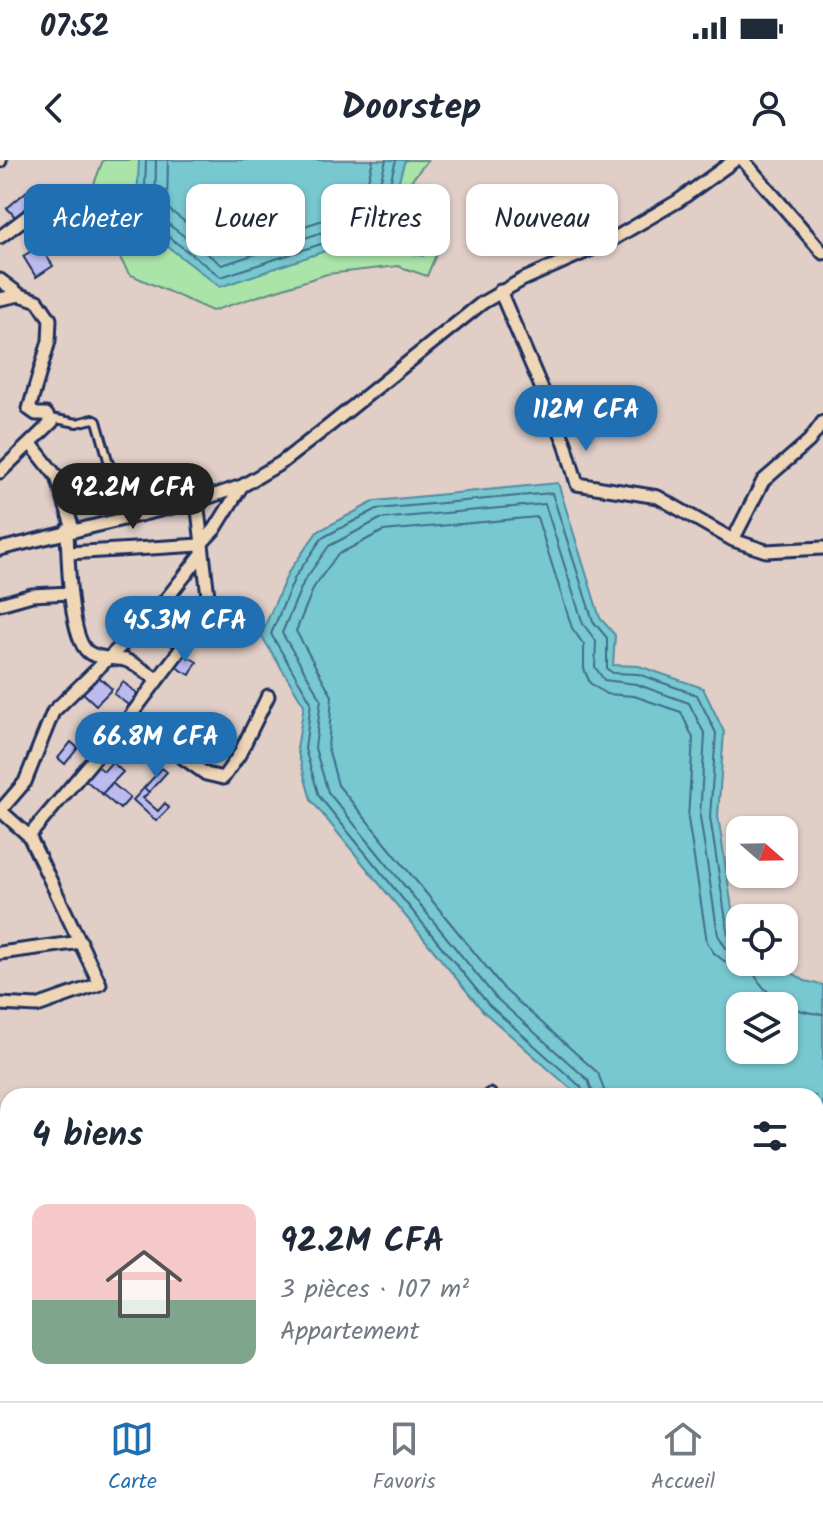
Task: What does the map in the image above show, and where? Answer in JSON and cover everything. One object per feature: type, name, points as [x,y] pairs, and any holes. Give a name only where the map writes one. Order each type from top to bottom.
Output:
[{"type":"street","points":[[0,549],[197,501],[242,486],[281,463],[500,291],[608,242],[678,201],[735,160]]},
{"type":"street","points":[[743,160],[823,253]]},
{"type":"street","points":[[0,237],[24,219]]},
{"type":"street","points":[[0,280],[20,295],[38,301],[50,319],[49,341],[29,409],[51,418],[49,427],[0,472]]},
{"type":"street","points":[[500,291],[565,443],[577,484],[658,497],[681,507],[733,540],[766,551],[823,548]]},
{"type":"street","points":[[0,299],[20,295]]},
{"type":"street","points":[[733,540],[763,481],[809,441],[823,422]]},
{"type":"street","points":[[31,444],[57,477],[70,530],[70,593],[75,623],[85,647],[88,652],[131,663],[157,679]]},
{"type":"street","points":[[0,1004],[37,1006],[100,984],[29,836],[1,811],[25,782],[53,712],[156,612],[242,486]]},
{"type":"street","points":[[29,836],[128,719],[208,611],[197,501]]},
{"type":"street","points":[[68,553],[201,550]]},
{"type":"street","points":[[0,604],[32,595],[70,593]]},
{"type":"street","points":[[128,719],[206,774],[223,778],[239,755],[268,696]]},
{"type":"street","points":[[0,953],[81,942]]},
{"type":"lane","points":[[51,418],[77,423],[97,421],[124,517]]},
{"type":"green space","points":[[103,160],[428,160],[408,184],[321,184],[321,256],[435,256],[427,276],[398,266],[327,274],[212,311],[129,274],[119,256],[170,256],[170,184],[94,184]]},
{"type":"water","points":[[139,160],[405,160],[398,184],[321,184],[321,252],[220,287],[170,248],[170,184],[138,184]]},
{"type":"water","points":[[558,483],[600,618],[615,635],[613,665],[639,666],[703,688],[724,732],[718,816],[726,888],[729,888],[731,904],[726,904],[726,976],[797,976],[823,985],[823,1088],[570,1088],[483,1011],[311,800],[297,749],[304,705],[261,635],[288,573],[317,532],[375,501]]},
{"type":"building","points":[[24,194],[24,215],[18,220],[7,208]]},
{"type":"building","points":[[23,256],[46,256],[53,266],[36,277]]},
{"type":"building","points":[[168,609],[190,624],[174,647],[152,632]]},
{"type":"building","points":[[180,652],[197,662],[190,675],[172,665]]},
{"type":"building","points":[[98,676],[112,689],[96,705],[82,692]]},
{"type":"building","points":[[123,682],[140,696],[131,707],[114,694]]},
{"type":"building","points":[[71,742],[78,748],[65,764],[58,758]]},
{"type":"building","points":[[112,762],[123,772],[102,794],[84,779],[96,765],[104,771]]},
{"type":"building","points":[[162,768],[167,772],[149,792],[144,788]]},
{"type":"building","points":[[112,783],[130,798],[120,809],[102,794]]},
{"type":"building","points":[[144,788],[149,792],[143,798],[158,811],[165,803],[169,808],[156,821],[133,800]]}]
